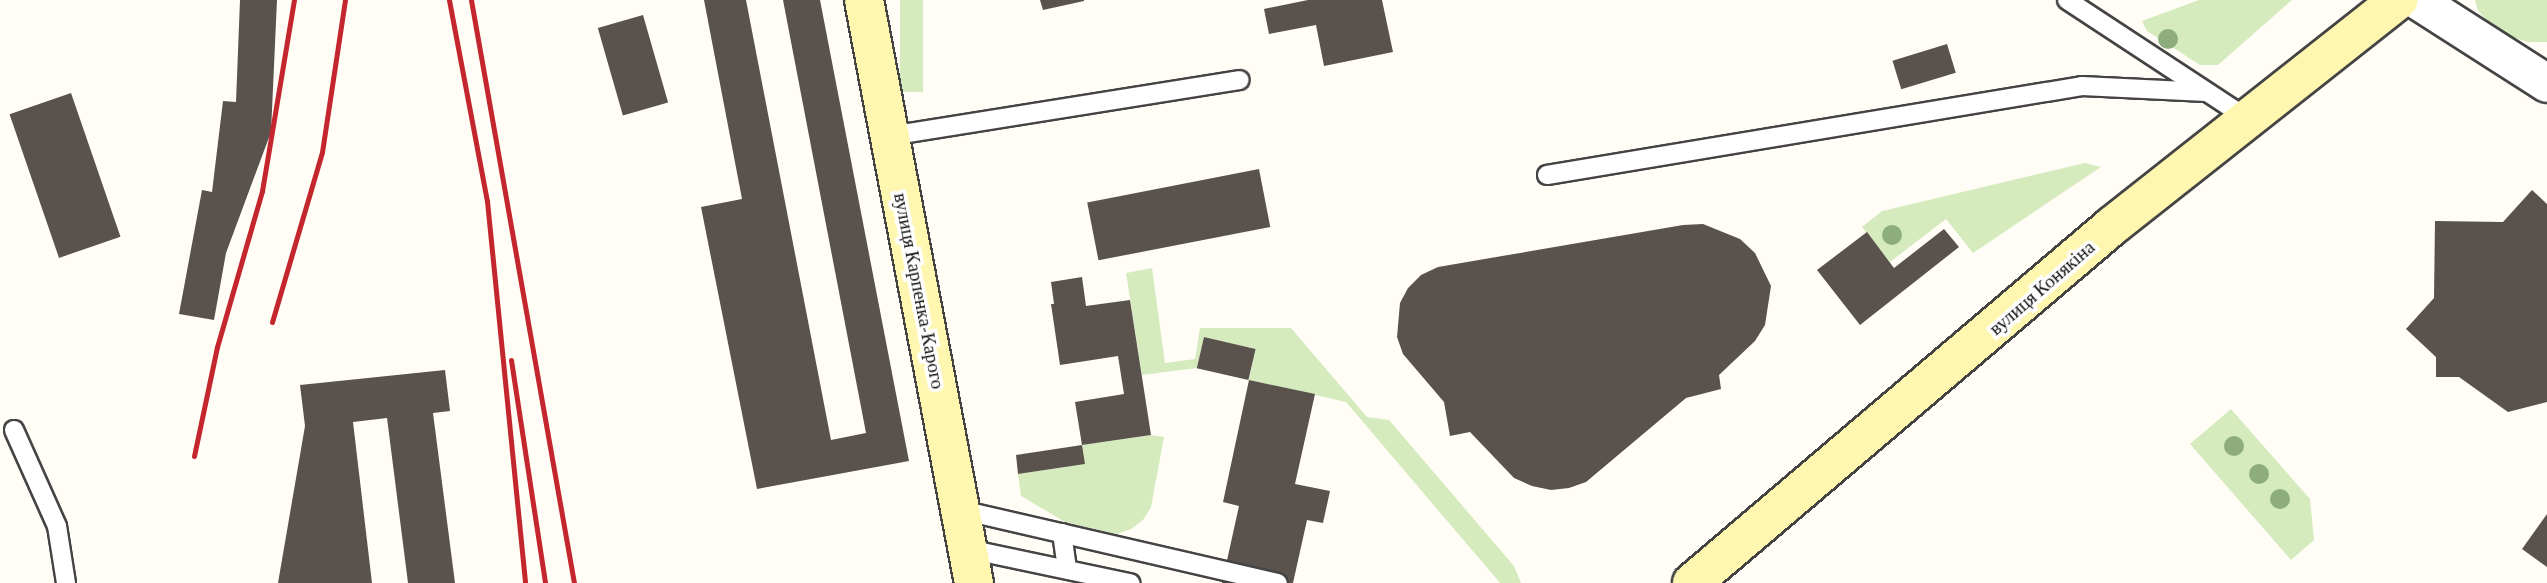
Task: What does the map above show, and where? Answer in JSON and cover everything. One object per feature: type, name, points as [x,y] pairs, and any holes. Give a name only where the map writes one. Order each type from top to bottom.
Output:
[{"type":"main road","name":"вулиця Карпенка-Карого","points":[[864,0],[971,566]]},
{"type":"main road","name":"вулиця Конякіна","points":[[1692,583],[2112,226],[2398,0]]},
{"type":"street","points":[[2417,0],[2546,80]]},
{"type":"lane","points":[[2067,0],[2248,119]]},
{"type":"lane","points":[[890,136],[1240,80]]},
{"type":"lane","points":[[1547,175],[2082,86],[2206,92]]},
{"type":"lane","points":[[14,430],[57,526],[66,583]]},
{"type":"lane","points":[[961,510],[1278,583]]},
{"type":"lane","points":[[1062,533],[1067,570]]},
{"type":"lane","points":[[971,566],[1067,570],[1130,583]]},
{"type":"green space","points":[[900,0],[923,0],[923,92],[900,92]]},
{"type":"green space","points":[[2199,0],[2292,0],[2218,65],[2200,65],[2147,31],[2142,21]]},
{"type":"green space","points":[[2475,0],[2547,0],[2547,42],[2527,42],[2498,32],[2478,11]]},
{"type":"green space","points":[[2085,163],[2101,167],[1973,253],[1946,219],[1890,262],[1862,227],[1882,211]]},
{"type":"green space","points":[[1152,268],[1165,363],[1195,359],[1200,328],[1291,328],[1367,417],[1389,420],[1514,566],[1521,583],[1500,583],[1346,402],[1249,380],[1256,349],[1204,337],[1197,368],[1142,375],[1126,273]]},
{"type":"green space","points":[[2231,409],[2310,499],[2314,540],[2291,560],[2190,444]]},
{"type":"green space","points":[[1151,435],[1164,437],[1151,507],[1143,520],[1131,529],[1117,534],[1065,522],[1021,496],[1018,474],[1085,464],[1082,445]]},
{"type":"building","points":[[240,0],[277,0],[271,132],[226,253],[214,320],[179,314],[202,190],[212,192],[223,101],[236,102]]},
{"type":"building","points":[[704,0],[746,0],[831,440],[866,433],[783,0],[820,0],[909,461],[757,489],[701,207],[742,199]]},
{"type":"building","points":[[1040,0],[1084,0],[1084,1],[1043,10]]},
{"type":"building","points":[[1308,0],[1382,0],[1393,52],[1324,66],[1316,25],[1269,34],[1264,9]]},
{"type":"building","points":[[643,15],[668,102],[623,115],[598,28]]},
{"type":"building","points":[[1947,44],[1956,73],[1901,89],[1892,61]]},
{"type":"building","points":[[71,93],[120,237],[59,258],[10,114]]},
{"type":"building","points":[[1259,169],[1270,227],[1098,260],[1087,202]]},
{"type":"building","points":[[2532,190],[2547,204],[2547,402],[2508,412],[2459,377],[2436,377],[2436,357],[2406,329],[2434,298],[2435,221],[2503,222]]},
{"type":"building","points":[[1703,224],[1740,239],[1755,253],[1771,286],[1765,325],[1755,341],[1719,375],[1721,389],[1686,398],[1586,482],[1569,488],[1551,490],[1532,486],[1514,478],[1470,432],[1450,436],[1444,402],[1403,354],[1397,337],[1400,303],[1408,288],[1421,275],[1438,267],[1683,225]]},
{"type":"building","points":[[1944,229],[1959,247],[1860,325],[1817,270],[1867,232],[1894,268]]},
{"type":"building","points":[[1082,277],[1086,306],[1130,300],[1151,435],[1082,445],[1075,402],[1124,394],[1118,356],[1060,365],[1051,304],[1054,304],[1051,282]]},
{"type":"building","points":[[1204,337],[1256,349],[1248,380],[1197,368]]},
{"type":"building","points":[[445,370],[450,411],[433,413],[455,583],[408,583],[387,418],[353,422],[372,583],[278,583],[305,426],[300,385]]},
{"type":"building","points":[[1249,380],[1315,394],[1295,484],[1330,491],[1323,523],[1307,520],[1293,583],[1222,583],[1239,506],[1223,502]]},
{"type":"building","points":[[1082,445],[1085,464],[1018,474],[1016,455]]},
{"type":"building","points":[[2547,514],[2547,567],[2522,549]]},
{"type":"railway","points":[[194,456],[217,347],[262,191],[294,0]]},
{"type":"railway","points":[[272,322],[322,152],[345,0]]},
{"type":"railway","points":[[449,0],[487,201],[525,583]]},
{"type":"railway","points":[[471,0],[574,583]]},
{"type":"railway","points":[[511,360],[545,583]]}]
